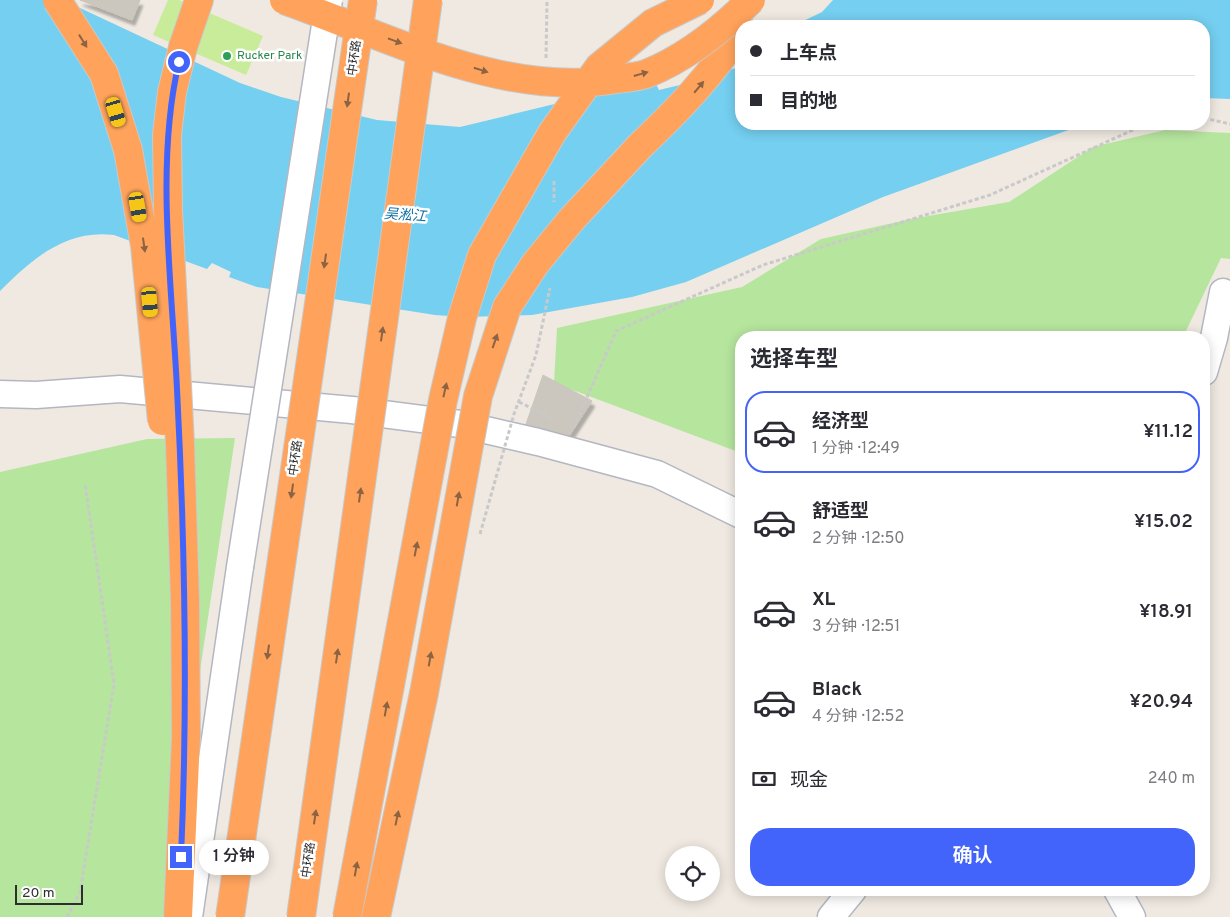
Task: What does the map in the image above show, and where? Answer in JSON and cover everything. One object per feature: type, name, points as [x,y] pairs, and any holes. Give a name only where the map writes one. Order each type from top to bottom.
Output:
[{"type":"highway","points":[[57,0],[104,74],[128,150],[145,246],[159,395],[185,601]]},
{"type":"highway","points":[[178,917],[186,738],[185,601],[168,209],[167,135],[172,92],[183,47],[199,0]]},
{"type":"highway","points":[[284,0],[434,56],[493,73],[543,82],[594,83],[645,74],[689,51],[728,23],[751,0]]},
{"type":"highway","name":"中环路","points":[[230,917],[363,0]]},
{"type":"highway","name":"中环路","points":[[301,917],[428,0]]},
{"type":"highway","points":[[348,917],[443,400],[462,318],[482,255],[552,133],[599,67],[653,23],[700,0]]},
{"type":"highway","points":[[747,20],[759,0]]},
{"type":"highway","points":[[376,917],[424,693],[478,396],[507,307],[535,264],[572,219],[640,146],[685,103],[721,60],[735,39]]},
{"type":"street","points":[[189,917],[240,567],[329,0]]},
{"type":"street","points":[[1210,352],[1223,292]]},
{"type":"street","points":[[0,394],[36,395],[120,389],[352,410],[460,424],[657,474],[735,512]]},
{"type":"street","points":[[831,917],[847,896]]},
{"type":"street","points":[[1120,896],[1132,917]]},
{"type":"path","points":[[546,60],[547,0]]},
{"type":"path","points":[[1210,119],[1230,124]]},
{"type":"path","points":[[564,449],[616,331],[763,265],[990,195],[1133,130]]},
{"type":"path","points":[[553,176],[554,205]]},
{"type":"path","points":[[479,540],[512,423],[536,355],[551,282]]},
{"type":"path","points":[[67,917],[80,892],[114,684],[85,483]]},
{"type":"green space","name":"Rucker Park","points":[[168,0],[179,0],[263,36],[246,75],[153,35]]},
{"type":"green space","points":[[1165,130],[1230,133],[1230,259],[1221,258],[1186,331],[735,331],[735,451],[554,383],[557,328],[742,287],[821,239],[911,219],[1009,202],[1093,147]]},
{"type":"green space","points":[[235,438],[163,917],[0,917],[0,472],[147,439]]},
{"type":"water","name":"吴淞江","points":[[0,0],[63,0],[240,83],[281,97],[377,120],[460,127],[654,80],[659,90],[705,79],[735,68],[735,130],[1068,130],[883,197],[686,282],[632,297],[532,315],[464,317],[435,315],[257,287],[229,277],[231,272],[212,263],[207,269],[114,235],[97,234],[80,237],[51,249],[37,258],[0,291]]},
{"type":"water","points":[[833,0],[1230,0],[1230,99],[1210,98],[1210,20],[805,20],[822,12]]},
{"type":"building","points":[[80,0],[140,0],[132,20]]},
{"type":"building","points":[[543,375],[592,401],[567,439],[525,427]]},
{"type":"place","name":"Rucker Park","points":[[227,56]]},
{"type":"route","points":[[179,62],[172,92],[167,135],[168,209],[180,444],[185,601],[186,738],[181,857]]}]
